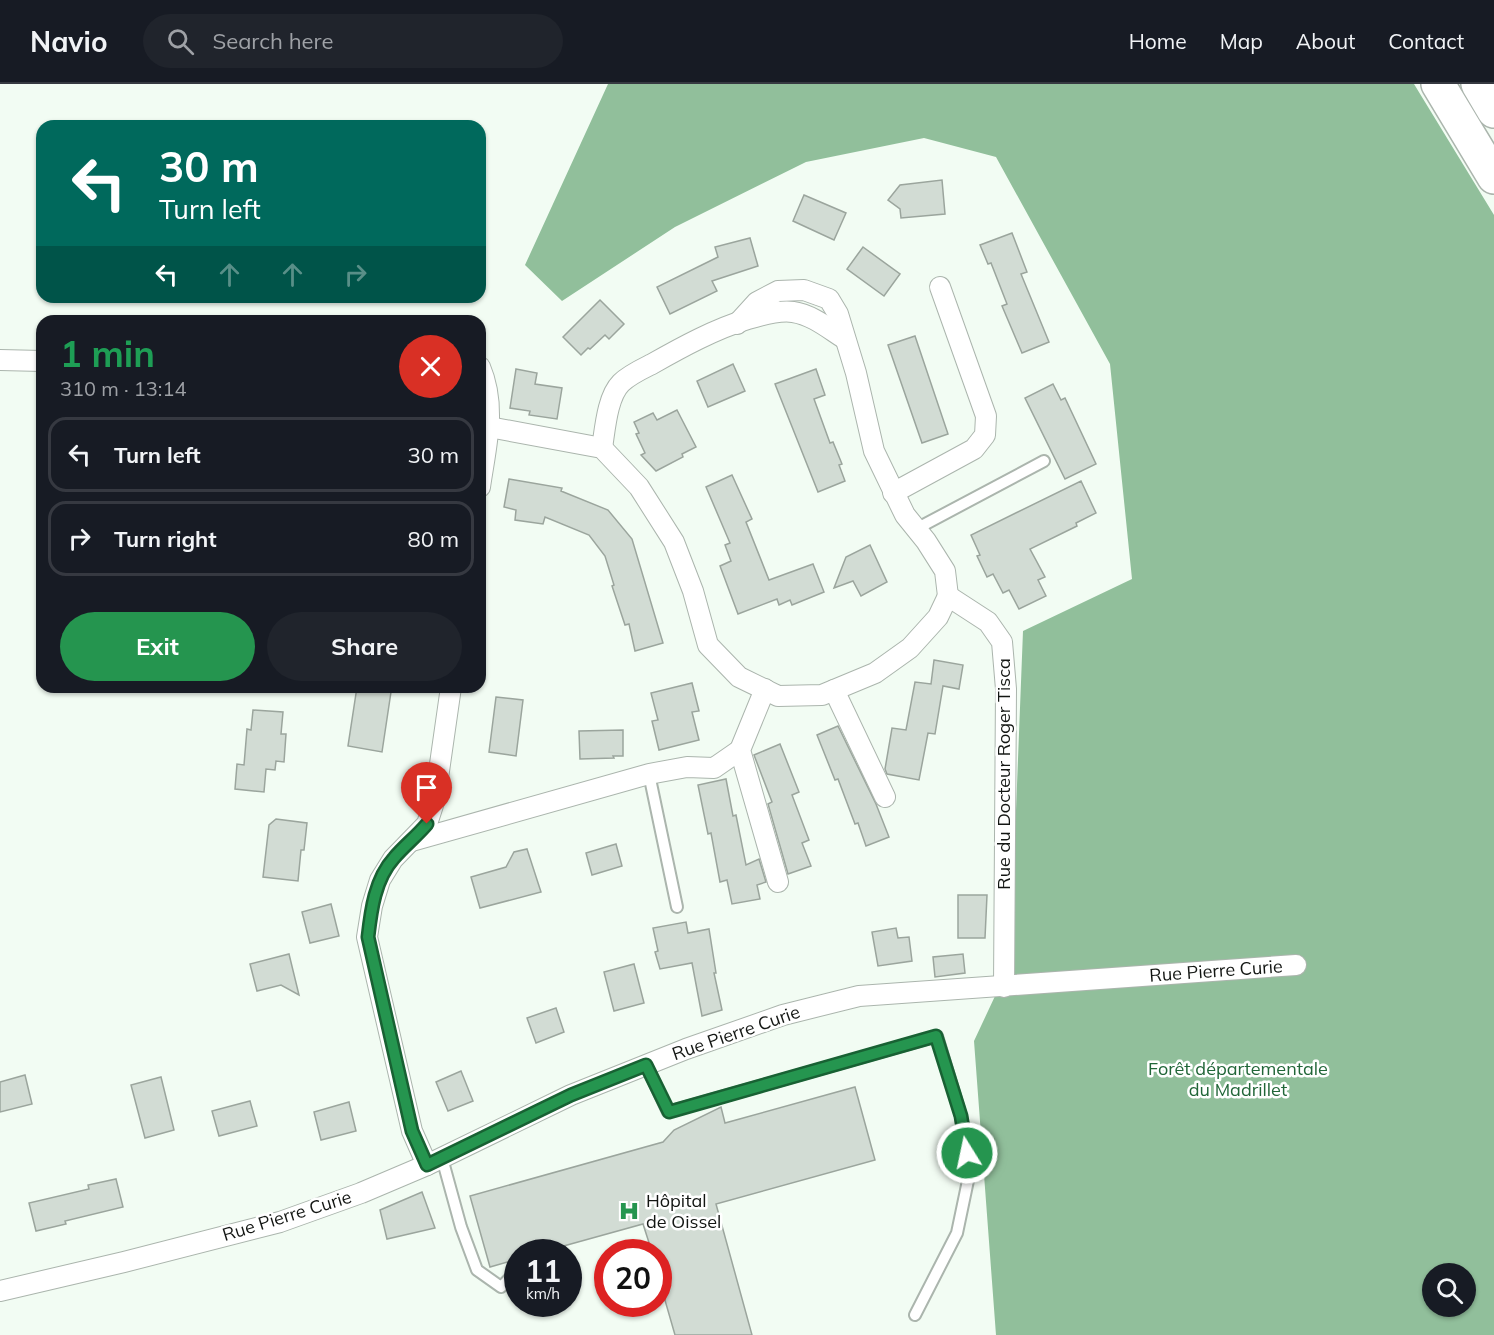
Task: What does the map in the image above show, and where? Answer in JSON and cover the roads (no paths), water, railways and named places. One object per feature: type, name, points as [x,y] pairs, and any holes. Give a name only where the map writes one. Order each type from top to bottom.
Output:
[{"type":"highway","points":[[1438,84],[1494,177]]},
{"type":"highway","points":[[1479,84],[1494,111]]},
{"type":"street","points":[[893,493],[974,449],[985,435],[986,416],[940,287]]},
{"type":"street","points":[[489,427],[602,448],[639,487],[674,542],[693,591],[708,645],[739,677],[778,696],[822,695],[874,673],[910,648],[938,617],[948,596],[945,571],[905,515],[873,451],[856,374],[845,339],[815,319],[792,312],[769,314],[737,324],[673,352],[636,372],[620,384],[609,408],[602,448]]},
{"type":"street","points":[[0,360],[36,361]]},
{"type":"street","points":[[486,382],[490,413],[486,447]]},
{"type":"street","name":"Rue du Docteur Roger Tisca","points":[[948,596],[988,622],[1002,642],[1006,689],[1004,987]]},
{"type":"street","points":[[412,841],[649,774],[687,766],[714,768],[740,750],[765,689]]},
{"type":"street","points":[[834,690],[885,797]]},
{"type":"street","points":[[434,1162],[412,1131],[368,937],[372,906],[380,880],[393,859],[427,824],[435,799],[451,693]]},
{"type":"street","points":[[740,750],[778,882]]},
{"type":"street","name":"Rue Pierre Curie","points":[[0,1291],[280,1222],[361,1193],[434,1162],[571,1095],[686,1048],[783,1015],[859,996],[1296,965]]},
{"type":"lane","points":[[916,529],[1044,461]]},
{"type":"lane","points":[[649,774],[677,907]]},
{"type":"lane","points":[[646,1065],[669,1112],[936,1036],[961,1116],[970,1171],[957,1233],[915,1315]]},
{"type":"lane","points":[[434,1162],[477,1270],[501,1287],[504,1284]]},
{"type":"place","name":"Hôpital de Oissel","points":[[629,1211]]},
{"type":"park label","name":"Forêt départementale du Madrillet","points":[[1238,1079]]}]
